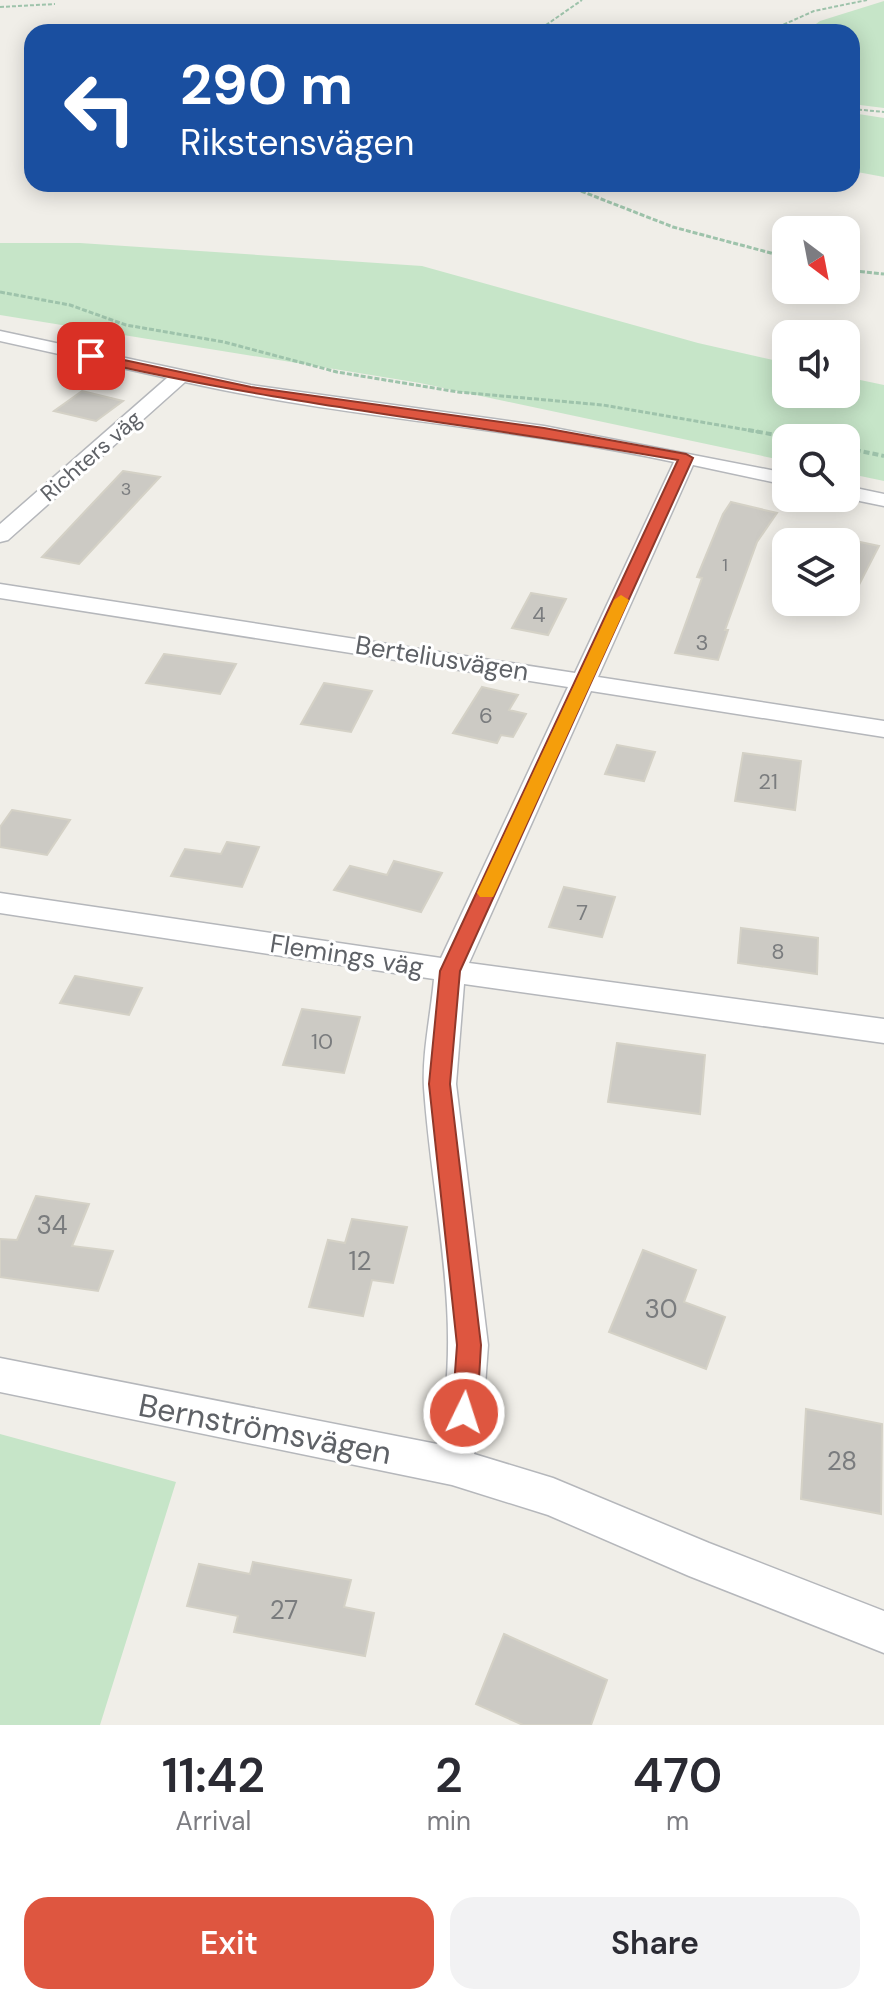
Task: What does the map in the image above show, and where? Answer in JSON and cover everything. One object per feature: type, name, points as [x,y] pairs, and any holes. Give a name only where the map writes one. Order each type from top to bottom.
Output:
[{"type":"street","points":[[0,336],[281,396],[544,432],[772,476]]},
{"type":"street","name":"Richters väg","points":[[0,535],[181,376]]},
{"type":"street","points":[[452,1466],[464,1413],[469,1345],[440,1084],[450,971],[686,458]]},
{"type":"street","points":[[860,495],[884,500]]},
{"type":"street","name":"Berteliusvägen","points":[[0,591],[884,729]]},
{"type":"street","name":"Flemings väg","points":[[0,903],[450,971],[884,1031]]},
{"type":"street","name":"Bernströmsvägen","points":[[0,1375],[452,1466],[553,1497],[704,1562],[884,1632]]},
{"type":"path","points":[[548,24],[582,0]]},
{"type":"path","points":[[785,24],[814,11],[867,0]]},
{"type":"path","points":[[0,7],[55,4]]},
{"type":"path","points":[[860,110],[884,112]]},
{"type":"path","points":[[581,192],[686,234],[772,254]]},
{"type":"path","points":[[860,271],[884,274]]},
{"type":"path","points":[[0,294],[70,305],[126,325],[224,342],[337,372],[458,392],[603,405],[772,434]]},
{"type":"path","points":[[860,451],[884,456]]},
{"type":"green space","points":[[884,1],[884,108],[860,105],[860,24],[816,24]]},
{"type":"green space","points":[[860,114],[884,118],[884,177],[860,172]]},
{"type":"green space","points":[[0,243],[80,243],[422,266],[698,343],[772,360],[772,408],[860,408],[860,380],[884,385],[884,481],[860,476],[860,424],[772,424],[772,458],[420,383],[0,315]]},
{"type":"green space","points":[[0,1434],[176,1482],[100,1725],[0,1725]]},
{"type":"building","points":[[82,391],[123,401],[96,421],[54,411]]},
{"type":"building","points":[[123,471],[160,477],[79,564],[42,557]]},
{"type":"building","points":[[731,502],[777,513],[757,542],[725,630],[728,630],[718,660],[675,653],[702,578],[697,577]]},
{"type":"building","points":[[860,542],[879,546],[860,583]]},
{"type":"building","points":[[531,593],[566,599],[548,635],[512,628]]},
{"type":"building","points":[[164,654],[236,664],[220,694],[146,683]]},
{"type":"building","points":[[324,683],[372,691],[351,732],[301,724]]},
{"type":"building","points":[[482,687],[518,695],[509,710],[526,714],[513,737],[501,735],[497,743],[453,733]]},
{"type":"building","points":[[617,745],[655,752],[644,781],[605,774]]},
{"type":"building","points":[[743,753],[801,761],[795,810],[735,801]]},
{"type":"building","points":[[12,810],[70,820],[47,855],[0,847],[0,827]]},
{"type":"building","points":[[227,842],[259,847],[242,887],[171,876],[185,849],[221,854]]},
{"type":"building","points":[[394,861],[442,873],[421,912],[334,890],[350,866],[387,875]]},
{"type":"building","points":[[564,887],[615,897],[602,937],[549,927]]},
{"type":"building","points":[[741,928],[818,938],[817,974],[738,963]]},
{"type":"building","points":[[75,976],[142,988],[129,1015],[60,1003]]},
{"type":"building","points":[[302,1009],[360,1017],[344,1073],[283,1065]]},
{"type":"building","points":[[617,1043],[705,1055],[700,1114],[608,1102]]},
{"type":"building","points":[[36,1196],[89,1204],[72,1246],[113,1251],[98,1291],[0,1277],[0,1239],[17,1240]]},
{"type":"building","points":[[352,1219],[407,1227],[393,1283],[372,1280],[363,1316],[309,1307],[328,1240],[345,1243]]},
{"type":"building","points":[[643,1250],[696,1270],[684,1302],[725,1317],[706,1369],[609,1332]]},
{"type":"building","points":[[806,1409],[882,1424],[881,1514],[801,1499]]},
{"type":"building","points":[[253,1562],[351,1580],[344,1607],[374,1613],[365,1656],[234,1632],[238,1616],[187,1606],[199,1564],[250,1574]]},
{"type":"building","points":[[504,1634],[607,1680],[591,1725],[523,1725],[476,1704]]},
{"type":"slow traffic","points":[[486,893],[621,600]]},
{"type":"route","points":[[91,356],[251,391],[544,432],[686,458],[450,971],[440,1084],[469,1345],[464,1413]]}]
